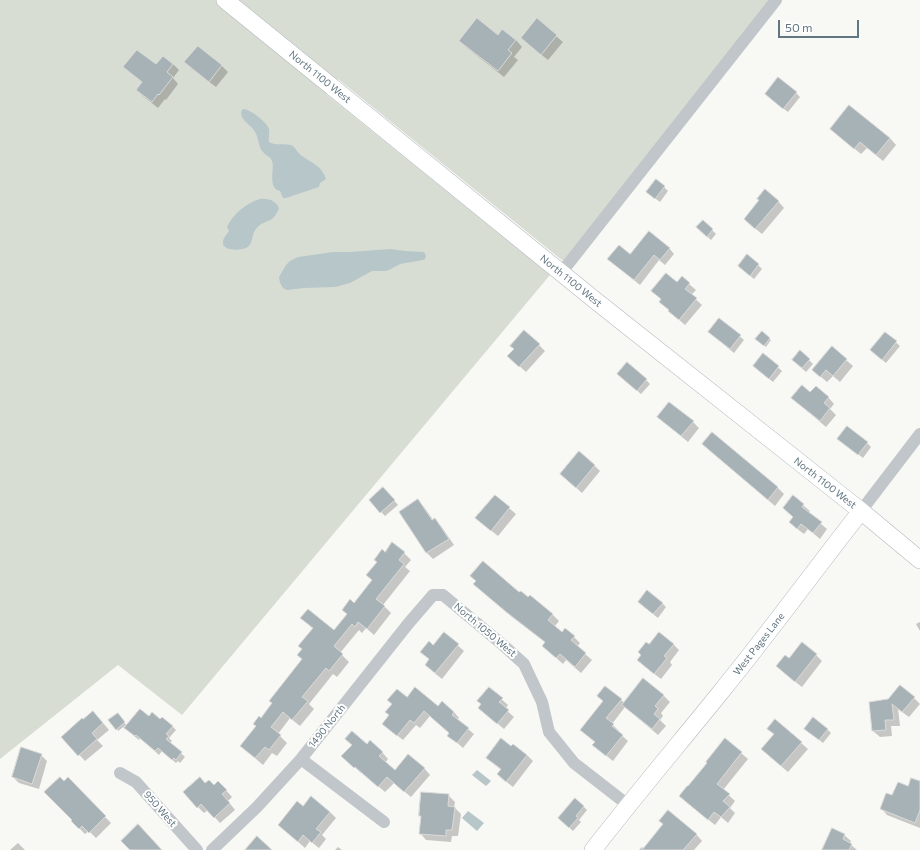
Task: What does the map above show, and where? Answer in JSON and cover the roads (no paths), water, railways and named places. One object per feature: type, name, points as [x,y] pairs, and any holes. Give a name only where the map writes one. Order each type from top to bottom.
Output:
[{"type":"street","name":"North 1100 West","points":[[225,0],[561,273],[861,511],[920,560]]},
{"type":"street","points":[[561,273],[776,0]]},
{"type":"street","name":"West Pages Lane","points":[[593,850],[628,805],[721,693],[920,434]]},
{"type":"street","name":"North 1050 West","points":[[433,595],[443,595],[504,645],[524,664],[542,702],[550,732],[574,763],[628,805]]},
{"type":"street","name":"1490 North","points":[[212,850],[257,807],[301,759],[408,624],[433,595]]},
{"type":"street","points":[[301,759],[384,822]]},
{"type":"street","name":"950 West","points":[[120,773],[136,782],[196,850]]}]
